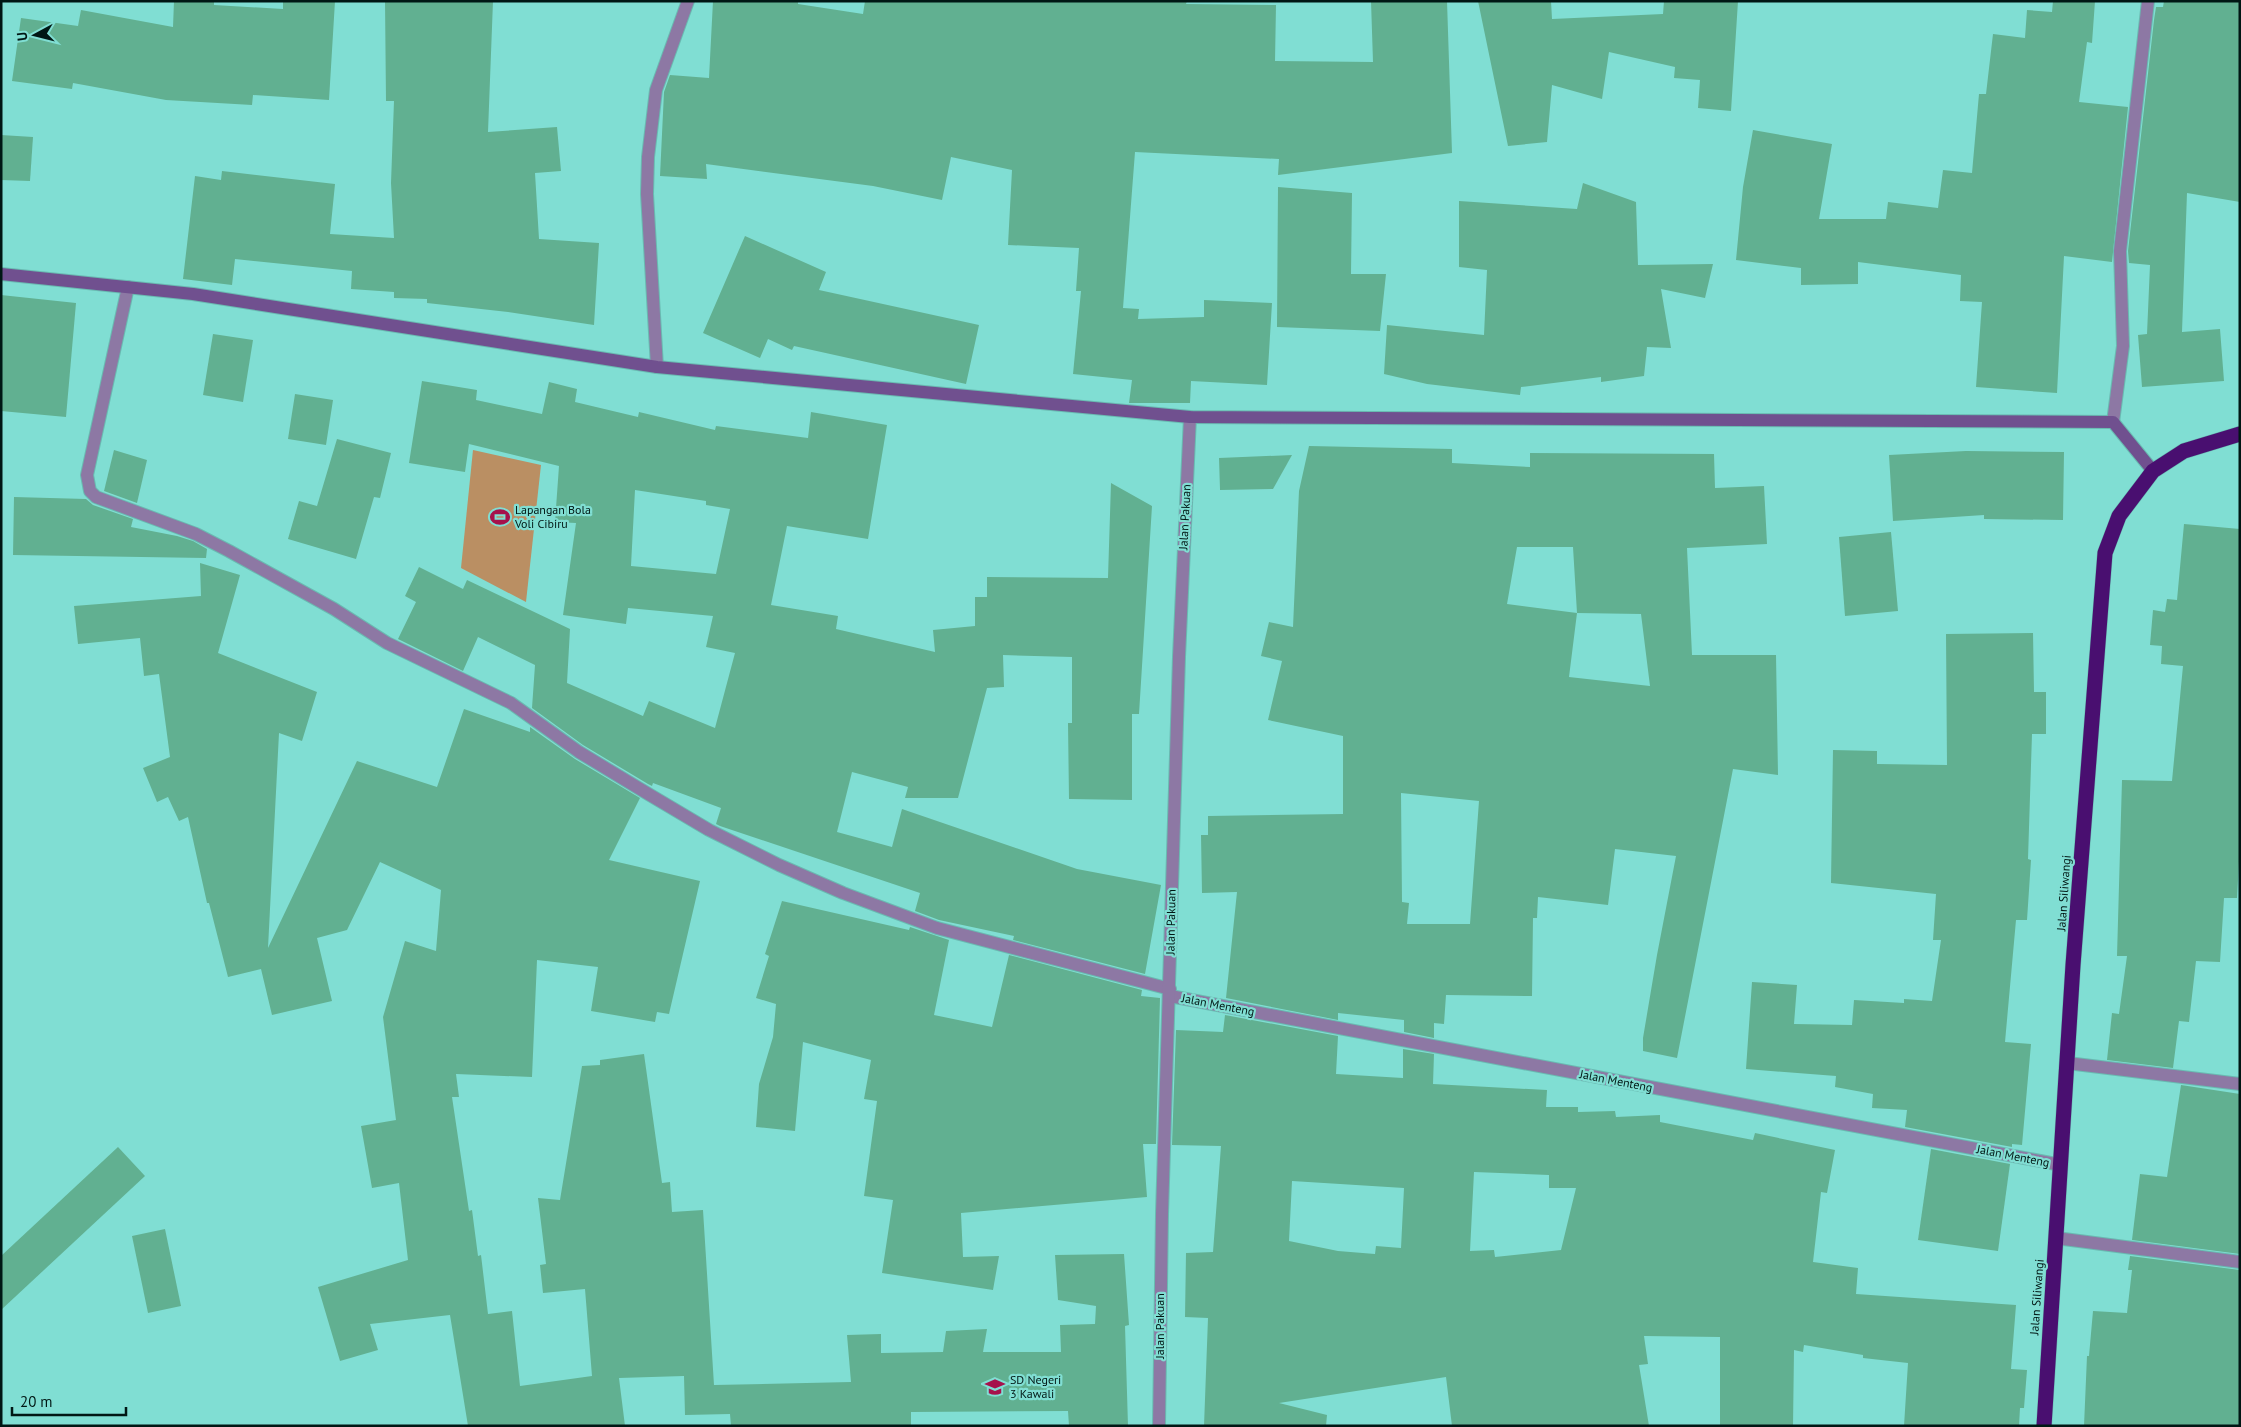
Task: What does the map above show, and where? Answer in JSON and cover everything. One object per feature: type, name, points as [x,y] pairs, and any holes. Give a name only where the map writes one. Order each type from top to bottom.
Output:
[{"type":"highway","name":"Jalan Siliwangi","points":[[2044,1426],[2067,1063],[2105,554],[2118,516],[2153,472],[2184,451],[2240,434]]},
{"type":"main road","points":[[1,274],[193,294],[657,367],[1190,417],[2113,422],[2153,472]]},
{"type":"street","points":[[657,367],[647,194],[648,157],[656,90],[688,1]]},
{"type":"street","points":[[2113,422],[2123,346],[2120,251],[2148,1]]},
{"type":"street","name":"Jalan Menteng","points":[[128,287],[87,475],[87,484],[90,491],[96,496],[196,534],[334,609],[386,643],[511,703],[579,752],[650,796],[709,830],[779,864],[843,893],[937,928],[1170,992],[2061,1165]]},
{"type":"street","name":"Jalan Pakuan","points":[[1159,1426],[1160,1291],[1179,667],[1190,417]]},
{"type":"street","points":[[2067,1063],[2240,1084]]},
{"type":"street","points":[[2056,1238],[2240,1262]]},
{"type":"shaded area","name":"Lapangan Bola Voli Cibiru","points":[[473,450],[541,465],[526,602],[461,568]]},
{"type":"building","points":[[174,1],[214,1],[214,5],[283,9],[283,1],[335,1],[329,100],[253,95],[252,105],[166,100],[73,83],[72,89],[12,81],[21,18],[78,26],[81,10],[173,27]]},
{"type":"building","points":[[385,1],[493,1],[488,132],[557,127],[561,171],[535,173],[539,239],[599,243],[594,325],[508,312],[427,303],[427,299],[394,298],[394,292],[351,289],[352,271],[235,259],[232,285],[183,279],[195,176],[221,180],[222,171],[335,184],[330,234],[394,238],[391,183],[394,101],[386,101]]},
{"type":"building","points":[[713,1],[798,1],[798,4],[863,14],[865,1],[1187,1],[1186,4],[1276,5],[1275,61],[1373,62],[1371,1],[1447,1],[1452,153],[1278,175],[1279,159],[1135,152],[1123,308],[1139,309],[1138,319],[1204,317],[1204,300],[1272,303],[1267,385],[1191,381],[1190,403],[1129,403],[1132,380],[1073,374],[1081,291],[1076,291],[1079,248],[1008,245],[1012,170],[951,157],[942,200],[873,186],[706,164],[707,179],[660,176],[664,92],[670,75],[709,78]]},
{"type":"building","points":[[1478,1],[1551,1],[1552,19],[1663,14],[1664,1],[1738,1],[1731,111],[1698,108],[1700,80],[1674,78],[1675,67],[1609,52],[1602,99],[1552,85],[1547,142],[1508,146]]},
{"type":"building","points":[[2053,1],[2095,1],[2092,43],[2087,42],[2079,102],[2128,107],[2112,262],[2064,256],[2057,393],[1976,387],[1982,302],[1960,301],[1961,275],[1858,262],[1858,284],[1801,285],[1801,268],[1736,260],[1743,187],[1753,130],[1832,144],[1819,219],[1886,219],[1888,202],[1938,208],[1943,170],[1972,173],[1979,94],[1986,94],[1993,34],[2025,38],[2027,10],[2052,12]]},
{"type":"building","points":[[2164,1],[2240,1],[2240,202],[2187,193],[2182,332],[2220,329],[2224,381],[2142,387],[2138,335],[2147,334],[2150,265],[2129,263],[2128,251],[2154,20],[2156,7],[2163,7]]},
{"type":"building","points":[[1,135],[33,137],[30,181],[1,180]]},
{"type":"building","points":[[1583,183],[1636,202],[1638,265],[1713,264],[1705,298],[1661,289],[1671,348],[1647,347],[1644,376],[1601,382],[1601,377],[1521,387],[1520,395],[1427,384],[1384,374],[1387,325],[1484,335],[1487,270],[1459,267],[1459,201],[1577,209]]},
{"type":"building","points":[[1278,187],[1352,193],[1351,274],[1386,274],[1380,331],[1277,327]]},
{"type":"building","points":[[745,236],[826,272],[819,290],[979,325],[966,384],[794,346],[792,350],[768,339],[760,358],[703,333]]},
{"type":"building","points":[[1,295],[76,303],[66,417],[1,411]]},
{"type":"building","points":[[213,334],[253,340],[243,402],[203,395]]},
{"type":"building","points":[[422,381],[477,390],[476,400],[542,414],[549,382],[577,389],[575,402],[638,417],[639,412],[715,430],[716,426],[808,438],[811,412],[887,425],[868,539],[787,526],[771,605],[838,616],[836,629],[935,652],[933,630],[975,626],[975,597],[987,597],[987,577],[1108,578],[1111,483],[1152,506],[1139,714],[1132,714],[1132,800],[1069,799],[1068,723],[1072,723],[1072,657],[1003,655],[1004,687],[987,688],[958,798],[905,798],[908,787],[852,772],[837,832],[892,847],[902,809],[1077,869],[1161,885],[1145,974],[1013,940],[1014,936],[939,920],[915,911],[920,893],[720,826],[716,824],[721,808],[653,783],[652,786],[648,784],[583,745],[532,708],[535,665],[478,637],[463,671],[398,639],[416,602],[405,596],[419,567],[463,589],[467,580],[570,629],[567,683],[643,716],[649,701],[715,728],[735,653],[706,647],[713,616],[628,608],[626,624],[563,615],[576,523],[555,522],[559,466],[469,444],[465,472],[409,463]],"holes":[[[635,490],[706,501],[706,505],[730,509],[716,574],[631,566]]]},
{"type":"building","points":[[295,394],[333,400],[326,445],[288,439]]},
{"type":"building","points":[[337,439],[391,453],[380,498],[374,497],[356,559],[288,539],[299,501],[317,506]]},
{"type":"building","points":[[1309,446],[1452,449],[1452,463],[1530,467],[1530,453],[1714,454],[1715,488],[1764,486],[1767,544],[1687,548],[1692,655],[1776,655],[1778,775],[1733,769],[1677,1058],[1643,1051],[1643,1038],[1657,955],[1676,856],[1615,849],[1608,905],[1538,897],[1537,918],[1533,918],[1532,996],[1446,995],[1444,1024],[1434,1023],[1434,1038],[1404,1032],[1404,1020],[1338,1013],[1338,1020],[1226,998],[1237,892],[1202,893],[1201,835],[1208,835],[1208,816],[1343,814],[1343,736],[1268,720],[1282,661],[1261,656],[1269,622],[1293,627],[1299,491]],"holes":[[[1517,547],[1573,547],[1577,613],[1507,604]],[[1577,613],[1641,614],[1650,686],[1569,677]],[[1401,793],[1479,801],[1470,924],[1407,924],[1409,903],[1402,902]]]},
{"type":"building","points":[[114,450],[147,460],[137,503],[104,491]]},
{"type":"building","points":[[1966,451],[2064,452],[2063,520],[1984,519],[1984,515],[1893,521],[1889,455]]},
{"type":"building","points":[[1292,455],[1273,489],[1220,490],[1219,458]]},
{"type":"building","points":[[14,497],[86,499],[93,505],[133,519],[131,527],[193,541],[207,549],[206,558],[13,555]]},
{"type":"building","points":[[2184,524],[2240,529],[2240,843],[2237,898],[2224,898],[2220,962],[2196,961],[2189,1022],[2179,1021],[2173,1068],[2107,1060],[2112,1013],[2119,1014],[2127,956],[2117,956],[2122,780],[2172,781],[2183,666],[2161,664],[2162,646],[2150,645],[2153,610],[2165,612],[2167,599],[2177,600]]},
{"type":"building","points":[[1891,532],[1898,611],[1845,616],[1839,537]]},
{"type":"building","points":[[200,563],[240,575],[218,653],[317,692],[302,741],[279,733],[268,948],[357,761],[437,787],[464,709],[530,732],[530,727],[575,759],[640,798],[609,860],[700,881],[669,1014],[657,1012],[655,1022],[591,1011],[598,967],[537,960],[532,1077],[456,1074],[459,1097],[452,1097],[469,1211],[472,1210],[478,1256],[481,1255],[488,1314],[512,1311],[520,1386],[592,1376],[585,1289],[543,1293],[540,1265],[546,1264],[538,1198],[560,1200],[582,1066],[600,1065],[600,1060],[644,1054],[662,1183],[670,1182],[672,1212],[703,1210],[714,1385],[851,1382],[847,1335],[881,1334],[881,1353],[943,1352],[946,1331],[987,1329],[983,1352],[1061,1352],[1060,1325],[1095,1324],[1096,1306],[1058,1300],[1055,1255],[1124,1254],[1129,1325],[1125,1326],[1128,1426],[1069,1426],[1068,1411],[911,1412],[911,1426],[731,1426],[730,1414],[685,1415],[684,1376],[619,1378],[625,1426],[468,1426],[450,1315],[370,1324],[378,1350],[340,1361],[318,1287],[408,1260],[399,1183],[372,1188],[361,1126],[396,1120],[383,1017],[405,941],[436,951],[441,890],[380,862],[347,930],[317,938],[332,1001],[272,1015],[261,969],[228,977],[209,903],[207,903],[188,817],[179,821],[168,797],[157,802],[143,768],[170,757],[159,674],[144,676],[140,638],[78,644],[74,606],[201,596]]},
{"type":"building","points":[[2033,633],[2034,692],[2046,692],[2046,734],[2032,734],[2028,859],[2031,860],[2027,920],[2016,920],[2005,1042],[2031,1044],[2022,1145],[2012,1144],[2012,1147],[1905,1127],[1907,1110],[1872,1108],[1873,1094],[1835,1087],[1836,1076],[1746,1069],[1752,982],[1797,985],[1794,1024],[1852,1025],[1854,1000],[1904,1003],[1904,999],[1932,1001],[1941,940],[1933,940],[1936,894],[1831,883],[1833,750],[1877,751],[1877,764],[1947,765],[1946,634]]},
{"type":"building","points":[[782,901],[909,930],[910,927],[949,940],[934,1015],[992,1027],[1009,955],[1142,990],[1141,996],[1160,998],[1156,1144],[1143,1144],[1147,1197],[961,1213],[963,1257],[999,1256],[993,1290],[882,1273],[893,1200],[864,1196],[877,1101],[864,1099],[871,1060],[803,1042],[795,1131],[756,1127],[759,1084],[773,1037],[776,1004],[756,998],[769,956],[765,954]]},
{"type":"building","points":[[1225,1015],[1338,1036],[1336,1074],[1403,1078],[1403,1049],[1434,1054],[1433,1084],[1547,1090],[1546,1107],[1578,1107],[1578,1112],[1615,1111],[1616,1117],[1660,1115],[1660,1122],[1753,1140],[1755,1133],[1835,1150],[1827,1193],[1821,1192],[1813,1262],[1858,1268],[1856,1294],[2016,1305],[2011,1369],[2027,1370],[2024,1408],[2020,1408],[2019,1426],[1904,1426],[1908,1363],[1863,1358],[1863,1355],[1804,1345],[1803,1352],[1794,1350],[1793,1426],[1720,1426],[1720,1337],[1644,1336],[1648,1364],[1639,1365],[1649,1426],[1452,1426],[1446,1377],[1279,1403],[1327,1415],[1326,1426],[1204,1426],[1208,1318],[1185,1317],[1186,1253],[1213,1252],[1221,1146],[1172,1145],[1176,1030],[1223,1032]],"holes":[[[1474,1172],[1549,1175],[1549,1188],[1576,1188],[1561,1250],[1495,1257],[1494,1250],[1470,1251]],[[1292,1181],[1404,1188],[1401,1248],[1376,1246],[1375,1254],[1338,1251],[1289,1241]]]},
{"type":"building","points":[[2181,1085],[2240,1094],[2240,1254],[2132,1240],[2140,1174],[2167,1177]]},
{"type":"building","points":[[118,1147],[145,1176],[1,1310],[1,1256]]},
{"type":"building","points":[[1931,1149],[2010,1164],[1998,1251],[1918,1240]]},
{"type":"building","points":[[165,1229],[181,1306],[148,1313],[132,1236]]},
{"type":"building","points":[[2130,1256],[2240,1270],[2240,1426],[2084,1426],[2087,1356],[2089,1356],[2093,1311],[2127,1313],[2132,1270],[2128,1270]]},
{"type":"place","name":"Lapangan Bola Voli Cibiru","points":[[500,517]]},
{"type":"place","name":"SD Negeri 3 Kawali","points":[[995,1387]]}]
